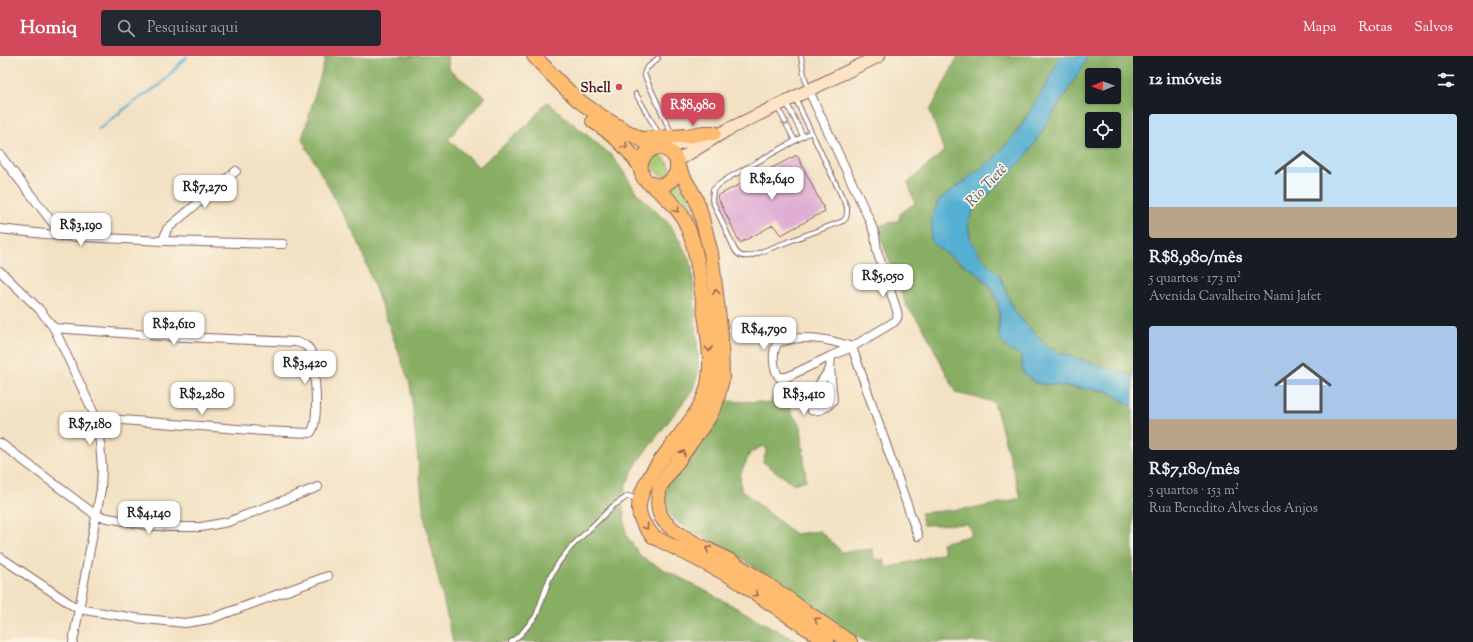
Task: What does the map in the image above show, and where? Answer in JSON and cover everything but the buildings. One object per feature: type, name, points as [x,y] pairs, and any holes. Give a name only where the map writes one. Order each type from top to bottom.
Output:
[{"type":"highway","points":[[522,56],[571,105],[620,141],[640,166],[642,175],[670,200],[680,213],[687,225],[698,263],[710,362],[710,375],[705,396],[696,414],[650,476],[643,488],[640,499],[640,517],[646,528],[654,537],[732,577],[827,642]]},
{"type":"highway","points":[[534,56],[577,99],[641,139],[664,143],[674,156],[699,207],[711,253],[720,336],[722,379],[716,404],[709,417],[660,486],[658,508],[663,519],[672,528],[738,566],[850,642]]},
{"type":"highway","points":[[640,166],[646,153],[664,143],[703,133],[720,132]]},
{"type":"highway","points":[[650,183],[662,185],[668,182],[673,178],[676,172],[677,164]]},
{"type":"main road","points":[[677,164],[720,132],[809,91],[873,57]]},
{"type":"street","points":[[809,91],[870,219],[875,235],[877,251],[897,311],[897,319],[852,347],[787,377],[779,377],[776,373],[774,349],[779,342],[810,338],[831,340],[852,347]]},
{"type":"street","points":[[0,155],[63,236]]},
{"type":"street","points":[[163,242],[167,229],[236,170]]},
{"type":"street","points":[[0,229],[63,236],[163,242],[283,244]]},
{"type":"street","points":[[0,271],[39,309],[54,328],[96,418],[102,468],[101,488],[73,642]]},
{"type":"street","points":[[54,328],[156,336],[296,342],[311,349],[315,387],[316,421],[313,430],[307,434],[96,418]]},
{"type":"street","points":[[852,347],[918,536]]},
{"type":"street","points":[[830,369],[808,400],[811,410],[825,408],[833,400],[830,369],[831,356]]},
{"type":"street","points":[[0,443],[97,516],[147,525],[201,527],[228,522],[318,487]]},
{"type":"street","points":[[0,557],[78,609],[135,618],[185,623],[210,619],[328,576]]},
{"type":"lane","points":[[801,56],[804,75],[809,91]]},
{"type":"lane","points":[[658,58],[646,69],[644,74],[664,143]]},
{"type":"lane","points":[[636,94],[664,143]]},
{"type":"lane","points":[[786,102],[811,132],[847,207],[846,218],[843,221],[750,256],[743,257],[738,255],[712,200],[713,190],[730,177],[811,132]]},
{"type":"lane","points":[[786,102],[803,136]]},
{"type":"lane","points":[[786,102],[795,141]]},
{"type":"lane","points":[[511,642],[521,634],[536,616],[550,578],[559,562],[571,548],[613,506],[628,496],[640,499]]},
{"type":"green space","points":[[321,56],[447,56],[450,71],[486,97],[448,139],[479,167],[528,124],[547,102],[611,155],[636,192],[668,223],[680,241],[692,265],[698,374],[692,391],[638,461],[626,484],[623,506],[626,535],[642,558],[704,590],[798,642],[453,642],[424,516],[410,384],[358,241],[302,139],[325,60]]},
{"type":"green space","points":[[958,56],[1060,56],[1049,80],[1015,135],[993,159],[939,200],[952,259],[974,271],[989,285],[999,308],[998,331],[1005,347],[1021,356],[1023,373],[1036,383],[1108,391],[1133,407],[1133,642],[866,642],[822,615],[741,558],[678,523],[669,514],[664,504],[666,488],[669,481],[717,415],[724,401],[761,402],[770,404],[776,387],[784,391],[791,388],[791,413],[801,426],[806,480],[793,484],[763,462],[767,449],[763,446],[750,453],[740,475],[741,490],[795,534],[820,531],[842,552],[873,549],[874,559],[884,560],[887,568],[944,553],[942,543],[972,535],[968,524],[923,525],[921,513],[983,507],[1021,498],[994,402],[956,393],[924,329],[906,305],[882,241],[878,226],[899,220],[900,214],[915,203],[908,183],[944,151],[930,111]]},
{"type":"green space","points":[[1087,56],[1133,56],[1133,376],[1060,353],[1046,346],[1014,311],[1000,276],[981,257],[970,238],[968,223],[973,210],[1025,158],[1085,63]]},
{"type":"green space","points":[[657,153],[666,160],[671,171],[665,177],[654,169],[651,163],[650,156]]},
{"type":"green space","points":[[679,180],[694,209],[705,261],[693,222],[664,188]]},
{"type":"water","name":"Rio Tietê","points":[[1060,56],[1087,56],[1085,63],[1025,158],[973,210],[968,223],[970,238],[981,257],[1000,276],[1014,311],[1046,346],[1060,353],[1133,376],[1133,407],[1108,391],[1036,383],[1023,373],[1021,356],[1005,346],[1000,336],[1000,313],[991,287],[977,273],[937,247],[931,240],[932,216],[939,200],[993,159],[1015,135],[1049,80]]},
{"type":"waterway","points":[[99,129],[135,101],[160,85],[187,56]]},
{"type":"place","name":"Shell","points":[[619,87]]}]
